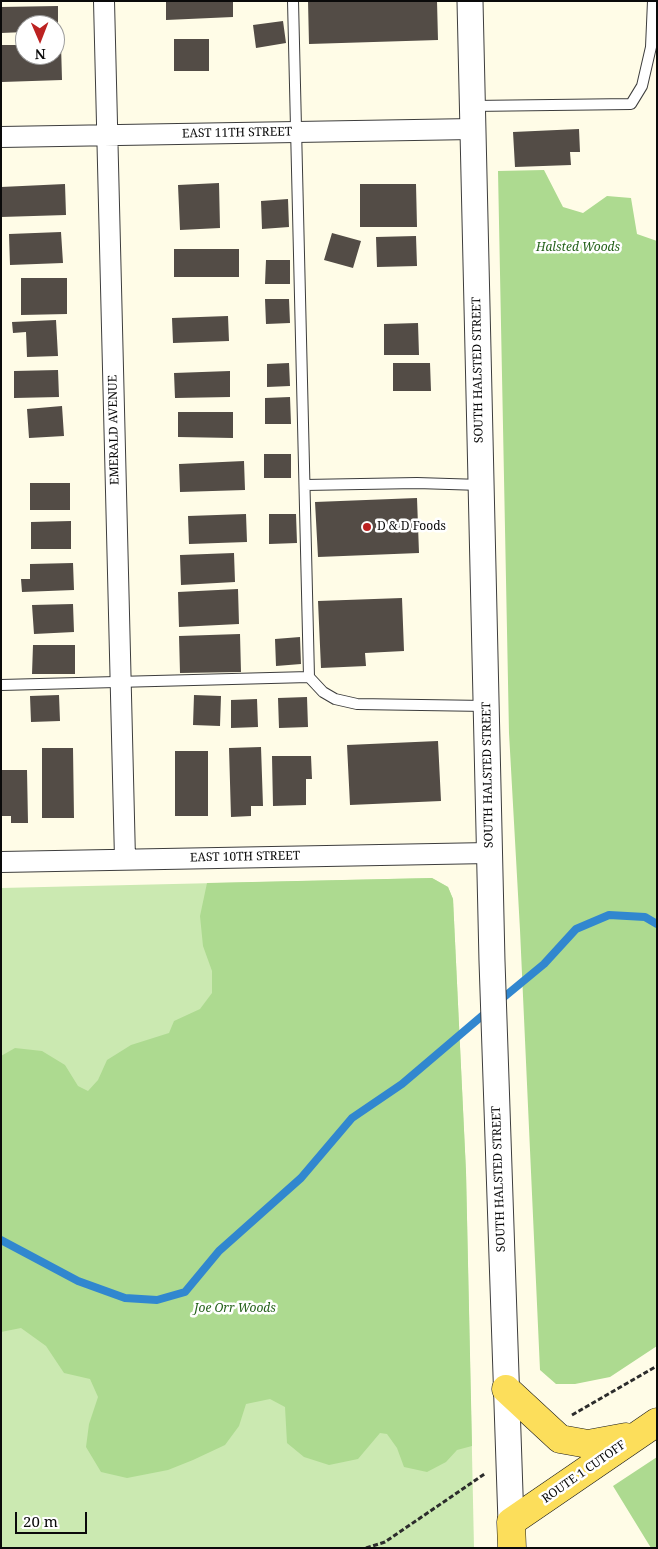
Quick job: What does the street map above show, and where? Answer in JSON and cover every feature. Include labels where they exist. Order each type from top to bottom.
[{"type":"main road","points":[[506,1389],[560,1439],[588,1444],[647,1428]]},
{"type":"main road","name":"ROUTE 1 CUTOFF","points":[[511,1535],[647,1428]]},
{"type":"street","name":"EMERALD AVENUE","points":[[104,1],[125,859]]},
{"type":"street","name":"SOUTH HALSTED STREET","points":[[470,1],[492,961],[511,1535]]},
{"type":"street","name":"EAST 11TH STREET","points":[[1,137],[296,132],[473,118]]},
{"type":"street","name":"EAST 10TH STREET","points":[[1,862],[490,853]]},
{"type":"lane","points":[[293,1],[309,677],[323,692],[335,699],[357,704],[486,706]]},
{"type":"lane","points":[[473,118],[631,104],[642,86],[651,47],[653,1]]},
{"type":"lane","points":[[305,485],[417,483],[481,485]]},
{"type":"lane","points":[[1,685],[309,677]]},
{"type":"path","points":[[569,1417],[657,1366]]},
{"type":"path","points":[[366,1548],[385,1542],[473,1482]]},
{"type":"green space","name":"Halsted Woods","points":[[544,170],[563,207],[583,213],[607,196],[631,198],[637,234],[657,241],[657,1346],[610,1377],[575,1384],[556,1384],[540,1370],[509,733],[498,171]]},
{"type":"green space","name":"Joe Orr Woods","points":[[432,878],[448,887],[453,899],[466,1172],[474,1548],[1,1548],[1,888]]},
{"type":"green space","name":"Joe Orr Woods","points":[[432,878],[448,887],[453,899],[466,1172],[472,1446],[457,1450],[446,1462],[427,1472],[404,1467],[397,1448],[387,1434],[380,1433],[358,1459],[329,1465],[304,1457],[287,1443],[285,1407],[270,1399],[246,1404],[239,1426],[225,1445],[193,1460],[168,1470],[127,1478],[101,1472],[86,1447],[89,1424],[98,1397],[90,1379],[64,1373],[46,1346],[21,1328],[1,1332],[1,1056],[15,1048],[42,1051],[65,1065],[78,1086],[88,1091],[98,1080],[107,1060],[131,1045],[169,1033],[174,1021],[200,1009],[212,993],[212,971],[203,946],[200,916],[207,883]]},
{"type":"green space","points":[[657,1457],[657,1548],[651,1548],[613,1486]]},
{"type":"building","points":[[166,1],[233,1],[233,17],[166,20]]},
{"type":"building","points":[[308,1],[437,1],[438,40],[309,44]]},
{"type":"building","points":[[58,6],[58,15],[15,15],[15,32],[1,33],[1,7]]},
{"type":"building","points":[[283,21],[286,43],[256,48],[253,25]]},
{"type":"building","points":[[174,39],[209,39],[209,71],[174,71]]},
{"type":"building","points":[[1,45],[15,45],[15,65],[62,65],[62,80],[2,82]]},
{"type":"building","points":[[579,129],[580,152],[570,152],[571,165],[515,167],[513,132]]},
{"type":"building","points":[[219,183],[220,228],[180,230],[178,185]]},
{"type":"building","points":[[65,184],[66,215],[1,217],[1,187]]},
{"type":"building","points":[[360,184],[416,184],[417,227],[360,227]]},
{"type":"building","points":[[288,199],[289,227],[262,229],[261,201]]},
{"type":"building","points":[[61,232],[63,263],[10,265],[9,234]]},
{"type":"building","points":[[332,233],[361,241],[353,268],[324,260]]},
{"type":"building","points":[[416,236],[417,266],[377,267],[376,237]]},
{"type":"building","points":[[174,249],[239,249],[239,277],[174,277]]},
{"type":"building","points":[[266,260],[290,260],[290,284],[265,284]]},
{"type":"building","points":[[21,278],[67,278],[67,314],[21,315]]},
{"type":"building","points":[[265,299],[289,299],[290,323],[266,324]]},
{"type":"building","points":[[228,316],[229,341],[173,343],[172,318]]},
{"type":"building","points":[[56,320],[58,356],[27,357],[26,332],[13,333],[12,322]]},
{"type":"building","points":[[418,323],[419,355],[384,355],[384,324]]},
{"type":"building","points":[[289,363],[290,386],[267,387],[267,364]]},
{"type":"building","points":[[393,363],[430,363],[431,391],[393,391]]},
{"type":"building","points":[[58,370],[59,397],[14,398],[14,371]]},
{"type":"building","points":[[230,371],[230,397],[175,398],[174,373]]},
{"type":"building","points":[[290,397],[291,424],[265,424],[265,398]]},
{"type":"building","points":[[62,406],[64,436],[29,438],[27,409]]},
{"type":"building","points":[[178,412],[233,412],[233,438],[178,437]]},
{"type":"building","points":[[264,454],[291,454],[291,478],[264,478]]},
{"type":"building","points":[[244,461],[245,490],[180,492],[179,464]]},
{"type":"building","points":[[30,483],[70,483],[70,510],[30,510]]},
{"type":"building","name":"D & D Foods","points":[[417,498],[419,553],[318,557],[315,502]]},
{"type":"building","points":[[246,514],[247,542],[189,544],[188,516]]},
{"type":"building","points":[[269,514],[296,514],[297,543],[269,544]]},
{"type":"building","points":[[71,521],[71,549],[31,549],[31,522]]},
{"type":"building","points":[[234,553],[235,582],[181,585],[180,555]]},
{"type":"building","points":[[73,563],[74,590],[22,592],[21,579],[30,579],[30,564]]},
{"type":"building","points":[[238,589],[239,624],[179,627],[178,592]]},
{"type":"building","points":[[402,598],[404,651],[365,653],[366,666],[321,668],[318,601]]},
{"type":"building","points":[[73,604],[74,632],[34,634],[32,605]]},
{"type":"building","points":[[240,634],[241,672],[180,673],[179,636]]},
{"type":"building","points":[[300,637],[301,664],[276,666],[275,639]]},
{"type":"building","points":[[33,645],[75,645],[75,674],[32,674]]},
{"type":"building","points":[[59,695],[60,721],[31,722],[30,696]]},
{"type":"building","points":[[194,695],[221,696],[220,726],[193,725]]},
{"type":"building","points":[[307,697],[308,727],[279,728],[278,698]]},
{"type":"building","points":[[257,699],[258,727],[231,728],[231,700]]},
{"type":"building","points":[[438,741],[441,801],[350,805],[347,745]]},
{"type":"building","points":[[261,747],[263,806],[251,806],[251,816],[231,817],[229,748]]},
{"type":"building","points":[[42,748],[73,748],[74,818],[42,818]]},
{"type":"building","points":[[175,751],[208,751],[208,816],[175,816]]},
{"type":"building","points":[[272,756],[311,756],[312,779],[306,779],[306,805],[273,806]]},
{"type":"building","points":[[1,770],[27,770],[28,823],[11,823],[11,816],[1,816]]},
{"type":"waterway","points":[[498,1002],[544,964],[576,929],[609,915],[645,917],[657,924]]},
{"type":"waterway","points":[[1,1240],[78,1281],[125,1298],[157,1300],[185,1292],[219,1251],[301,1178],[352,1118],[402,1084],[489,1010]]},
{"type":"place","name":"D & D Foods","points":[[367,527]]}]
